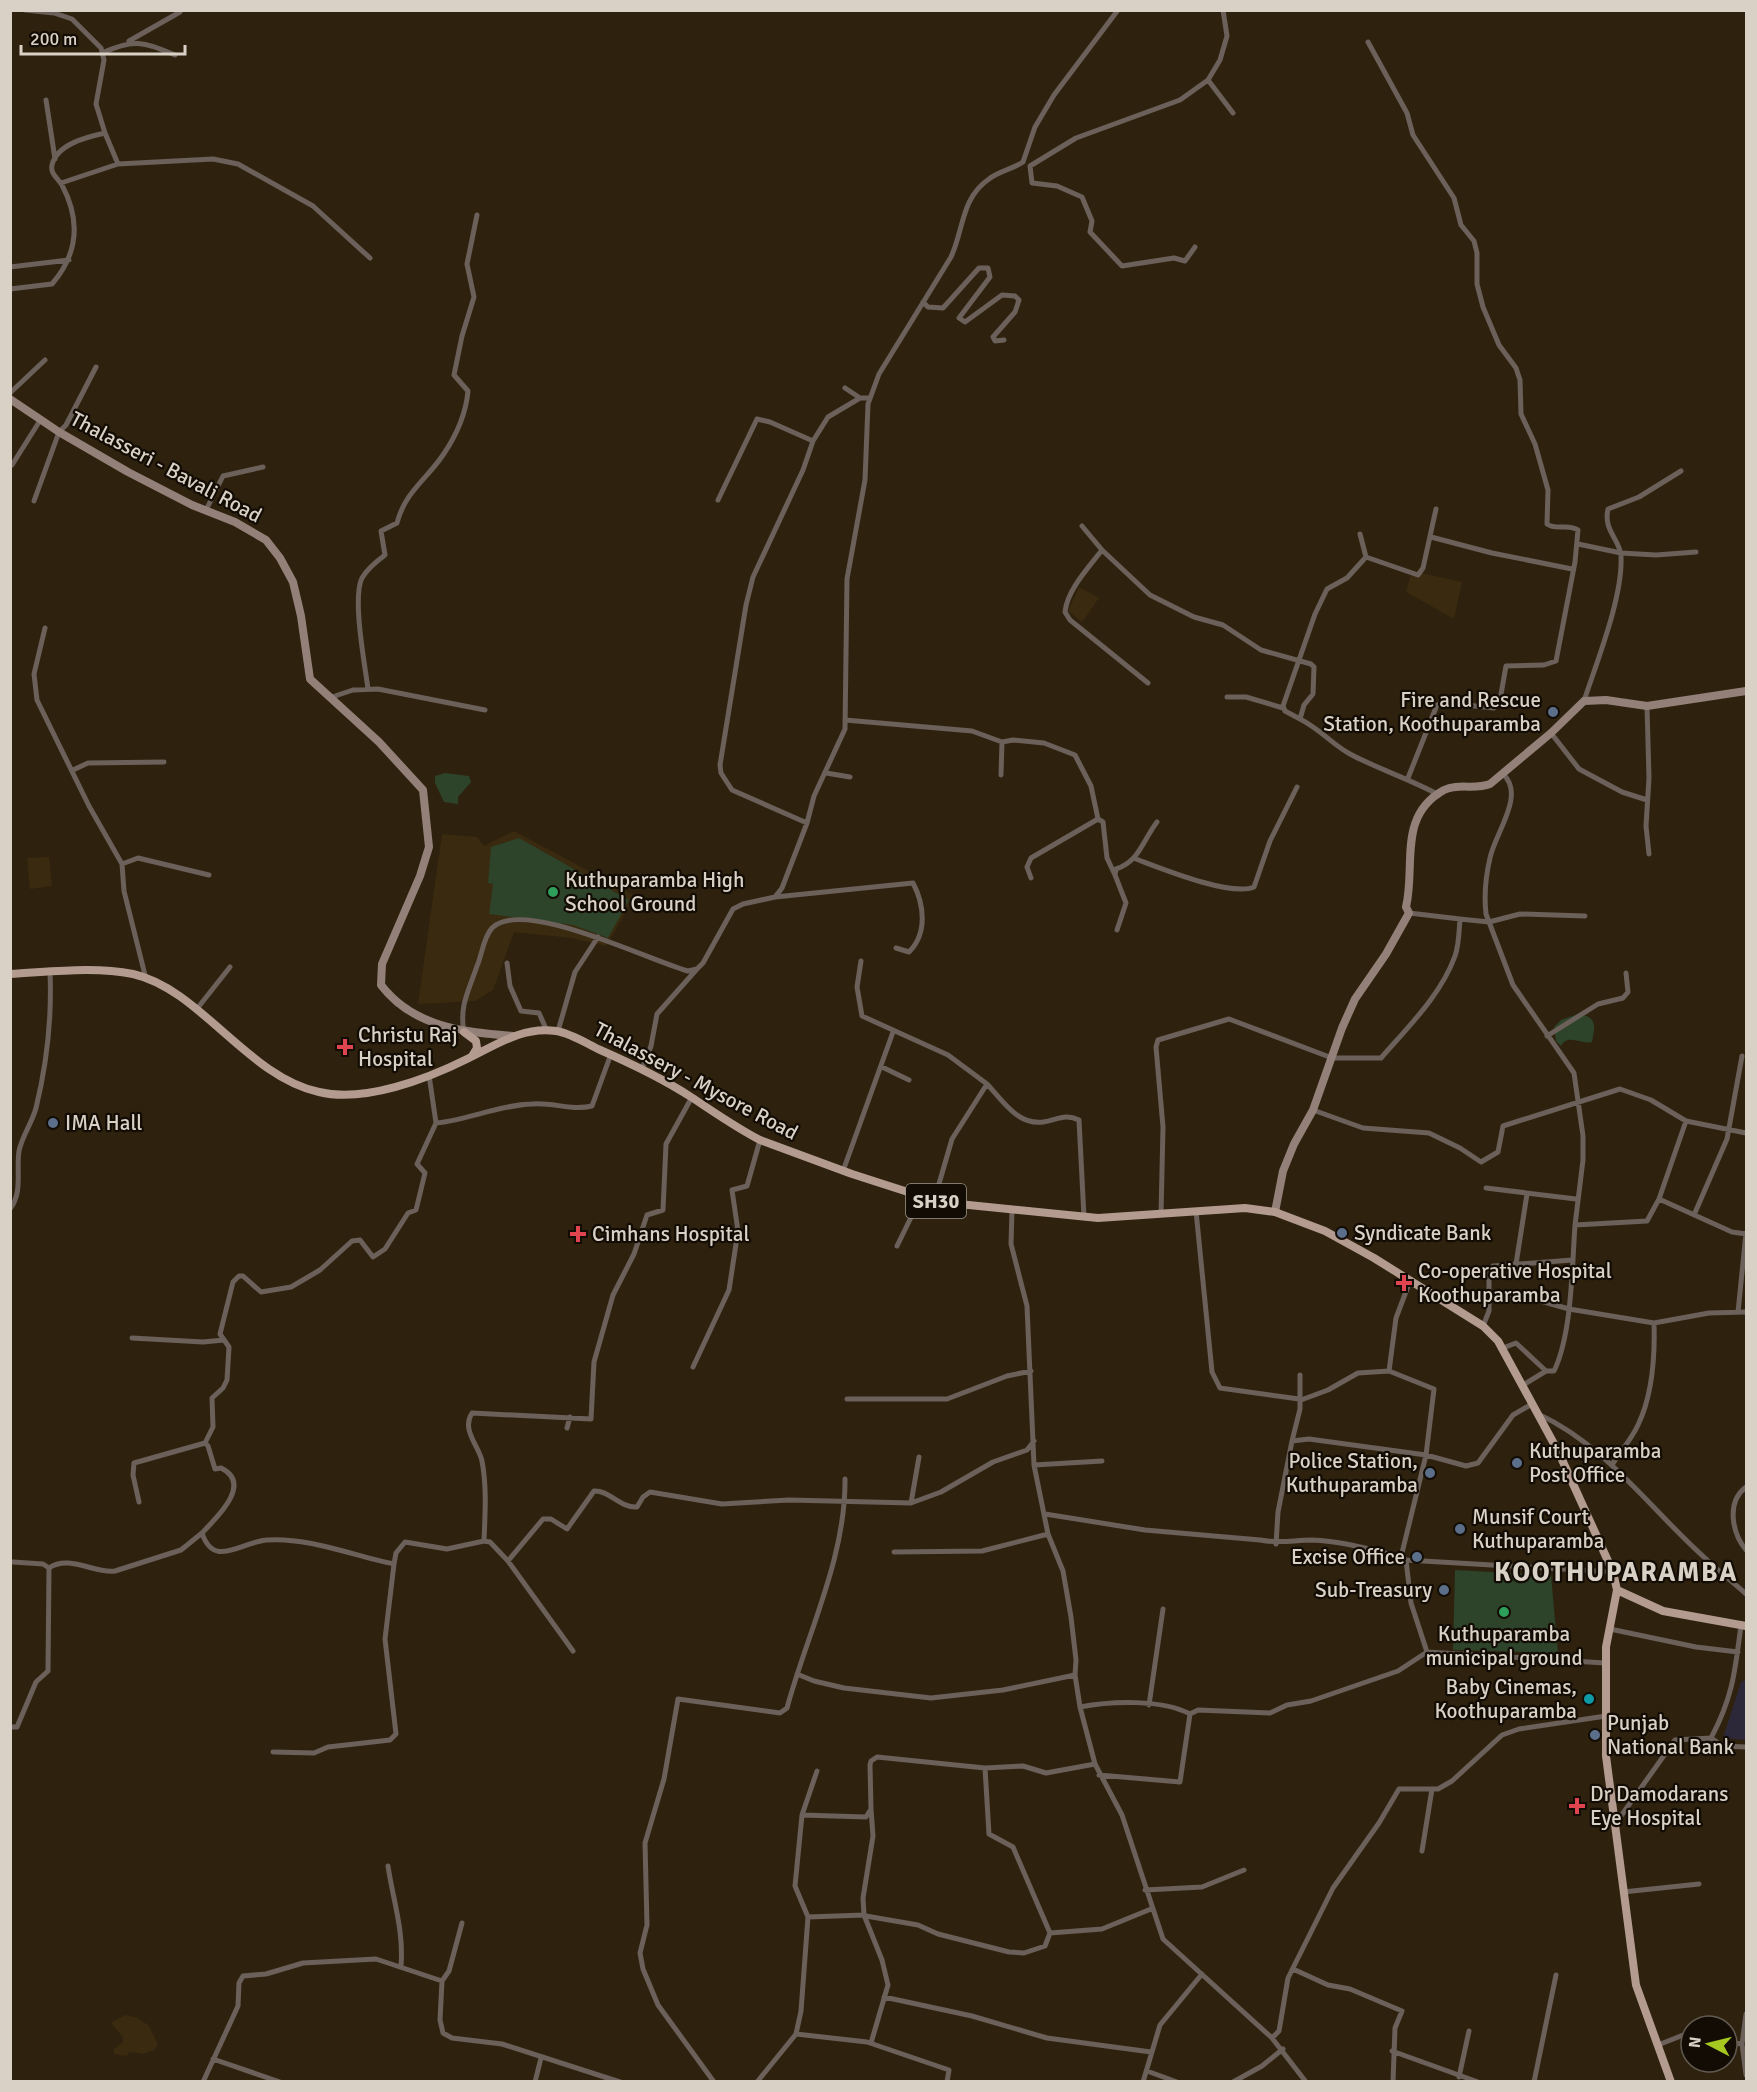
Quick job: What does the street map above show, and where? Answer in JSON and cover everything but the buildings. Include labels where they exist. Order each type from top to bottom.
[{"type":"main road","name":"Thalasseri - Bavali Road","points":[[10,399],[59,432],[128,472],[266,540],[280,558],[293,582],[310,679],[379,742],[423,790],[429,847],[420,876],[382,964],[381,985],[394,1001],[438,1025],[464,1032],[513,1036]]},
{"type":"main road","points":[[1275,1212],[1288,1157],[1313,1110],[1355,999],[1386,954],[1409,913],[1406,907],[1413,828],[1421,811],[1439,795],[1452,788],[1481,788],[1503,774],[1584,701],[1606,700],[1647,705],[1746,691]]},
{"type":"main road","name":"Thalassery - Mysore Road","points":[[10,974],[107,971],[135,974],[160,985],[196,1010],[276,1075],[305,1089],[321,1093],[359,1092],[404,1085],[483,1052],[513,1036],[558,1031],[642,1069],[760,1140],[934,1201],[1084,1217],[1245,1208],[1275,1212],[1325,1231],[1482,1326],[1503,1348],[1559,1453],[1613,1572],[1617,1590]]},
{"type":"main road","points":[[464,1032],[475,1039],[477,1044],[469,1058]]},
{"type":"main road","points":[[479,1033],[485,1040],[483,1052]]},
{"type":"main road","points":[[1671,2082],[1636,1985],[1606,1756],[1605,1663],[1617,1590],[1663,1611],[1744,1626]]},
{"type":"street","points":[[25,10],[54,13],[72,19],[102,53],[104,60],[96,104],[105,134],[118,164]]},
{"type":"street","points":[[775,897],[782,888],[807,823],[814,796],[845,729],[847,579],[865,480],[870,398],[879,374],[951,257],[957,243],[964,208],[975,191],[990,178],[1023,162],[1035,127],[1054,95],[1118,10]]},
{"type":"street","points":[[1029,166],[1076,138],[1180,100],[1208,80],[1220,60],[1227,36],[1223,10]]},
{"type":"street","points":[[102,53],[128,42],[180,12]]},
{"type":"street","points":[[128,42],[146,43],[175,56]]},
{"type":"street","points":[[1368,42],[1407,112],[1413,135],[1454,198],[1461,225],[1474,241],[1477,253],[1477,284],[1483,306],[1499,345],[1516,368],[1520,380],[1521,414],[1535,444],[1548,490],[1547,524],[1550,527],[1575,527],[1578,530],[1578,544],[1556,662],[1544,665],[1506,666],[1500,700],[1494,708],[1448,703],[1437,705],[1408,778]]},
{"type":"street","points":[[1208,80],[1233,113]]},
{"type":"street","points":[[46,100],[55,159]]},
{"type":"street","points":[[10,290],[52,284],[69,260],[74,246],[73,224],[61,183],[52,174],[55,159],[57,154],[81,139],[105,134]]},
{"type":"street","points":[[61,183],[118,164],[213,159],[238,164],[313,206],[370,258]]},
{"type":"street","points":[[1023,162],[1029,166],[1032,183],[1057,186],[1082,198],[1092,221],[1090,232],[1122,266],[1174,258],[1185,261],[1195,247]]},
{"type":"street","points":[[369,689],[360,629],[358,597],[362,579],[385,555],[381,531],[396,523],[402,505],[442,456],[461,421],[468,391],[454,375],[462,336],[474,297],[467,264],[477,215]]},
{"type":"street","points":[[10,267],[69,260]]},
{"type":"street","points":[[923,302],[928,307],[943,308],[979,268],[988,268],[990,277],[959,318],[962,323],[1002,295],[1014,296],[1019,300],[1015,312],[993,337],[995,341],[1004,340]]},
{"type":"street","points":[[10,393],[45,360]]},
{"type":"street","points":[[34,501],[59,432],[66,425],[96,367]]},
{"type":"street","points":[[845,388],[860,398]]},
{"type":"street","points":[[807,823],[732,790],[721,773],[720,765],[746,605],[753,577],[803,470],[813,441],[828,417],[860,398],[870,398]]},
{"type":"street","points":[[12,465],[41,419]]},
{"type":"street","points":[[718,500],[757,419],[770,422],[813,441]]},
{"type":"street","points":[[206,510],[223,476],[263,467]]},
{"type":"street","points":[[1584,701],[1620,576],[1621,553],[1608,529],[1608,508],[1639,497],[1681,471]]},
{"type":"street","points":[[1366,557],[1415,576],[1423,568],[1436,508]]},
{"type":"street","points":[[1082,526],[1102,550],[1150,595],[1194,617],[1223,625],[1261,650],[1314,667],[1313,694],[1304,705],[1300,719]]},
{"type":"street","points":[[1360,534],[1366,557]]},
{"type":"street","points":[[1431,537],[1572,570]]},
{"type":"street","points":[[1578,544],[1621,553],[1656,555],[1696,552]]},
{"type":"street","points":[[1102,550],[1067,602],[1065,612],[1076,626],[1127,663],[1148,683]]},
{"type":"street","points":[[1283,708],[1315,614],[1327,589],[1347,578],[1366,557]]},
{"type":"street","points":[[45,628],[34,674],[37,700],[73,770],[88,806],[122,864],[124,891],[146,979]]},
{"type":"street","points":[[329,698],[353,690],[396,691],[438,703],[485,710]]},
{"type":"street","points":[[1227,697],[1246,697],[1283,708],[1326,734],[1355,757],[1408,778],[1439,795]]},
{"type":"street","points":[[1647,705],[1649,854]]},
{"type":"street","points":[[845,720],[972,731],[1002,742],[1013,740],[1044,742],[1075,755],[1091,786],[1098,819],[1103,822],[1107,858],[1126,903],[1117,930]]},
{"type":"street","points":[[1551,733],[1579,769],[1622,792],[1647,800]]},
{"type":"street","points":[[1001,775],[1002,742]]},
{"type":"street","points":[[73,770],[88,763],[164,762]]},
{"type":"street","points":[[826,773],[850,777]]},
{"type":"street","points":[[1503,774],[1512,784],[1512,790],[1504,822],[1490,856],[1485,903],[1489,922],[1513,985],[1547,1036],[1571,1066],[1579,1101],[1583,1160],[1576,1199],[1569,1310],[1559,1360],[1554,1371],[1546,1371],[1522,1385]]},
{"type":"street","points":[[1136,859],[1174,875],[1234,889],[1250,889],[1254,887],[1270,841],[1297,787]]},
{"type":"street","points":[[1031,878],[1027,867],[1031,858],[1098,819]]},
{"type":"street","points":[[1115,875],[1116,869],[1127,866],[1136,859],[1146,836],[1157,822]]},
{"type":"street","points":[[122,864],[138,858],[210,875]]},
{"type":"street","points":[[642,1069],[651,1046],[657,1014],[697,969],[733,909],[743,903],[775,897],[913,883],[921,898],[921,931],[916,944],[909,952],[896,948]]},
{"type":"street","points":[[1409,913],[1489,922],[1520,914],[1585,916]]},
{"type":"street","points":[[1161,1214],[1164,1127],[1156,1047],[1158,1040],[1229,1020],[1332,1058],[1381,1058],[1427,1005],[1450,966],[1457,947],[1460,920]]},
{"type":"street","points":[[464,1032],[462,1005],[492,929],[502,922],[543,923],[579,930],[678,968],[697,969]]},
{"type":"street","points":[[558,1031],[575,972],[598,937]]},
{"type":"street","points":[[861,961],[857,987],[862,1016],[893,1032],[948,1054],[987,1084],[1017,1116],[1028,1121],[1071,1116],[1079,1120],[1084,1217]]},
{"type":"street","points":[[507,963],[510,987],[521,1011],[539,1013],[547,1031]]},
{"type":"street","points":[[196,1010],[230,967]]},
{"type":"street","points":[[10,1209],[19,1182],[19,1152],[36,1109],[51,1029],[50,972]]},
{"type":"street","points":[[1547,1036],[1598,1004],[1623,998],[1628,992],[1626,973]]},
{"type":"street","points":[[843,1171],[893,1032]]},
{"type":"street","points":[[436,1124],[534,1103],[581,1109],[592,1106],[611,1054]]},
{"type":"street","points":[[1694,1215],[1724,1149],[1742,1056]]},
{"type":"street","points":[[882,1067],[909,1080]]},
{"type":"street","points":[[139,1502],[133,1475],[134,1463],[205,1443],[213,1427],[212,1398],[223,1388],[227,1380],[229,1347],[220,1334],[231,1287],[238,1276],[243,1276],[261,1292],[267,1293],[299,1284],[352,1241],[360,1240],[373,1257],[385,1249],[408,1213],[416,1210],[425,1173],[417,1164],[436,1124],[429,1075]]},
{"type":"street","points":[[934,1201],[952,1139],[987,1084]]},
{"type":"street","points":[[1313,1110],[1363,1128],[1429,1133],[1460,1148],[1481,1162],[1498,1152],[1503,1126],[1620,1089],[1651,1100],[1686,1121],[1746,1133]]},
{"type":"street","points":[[484,1540],[482,1459],[471,1438],[469,1418],[472,1413],[591,1419],[594,1362],[613,1295],[634,1254],[647,1215],[663,1210],[666,1144],[692,1097]]},
{"type":"street","points":[[1575,1225],[1647,1221],[1659,1199],[1686,1121]]},
{"type":"street","points":[[693,1367],[729,1290],[738,1232],[732,1190],[747,1186],[760,1140]]},
{"type":"street","points":[[1486,1188],[1576,1199]]},
{"type":"street","points":[[1516,1264],[1527,1194]]},
{"type":"street","points":[[897,1246],[921,1197]]},
{"type":"street","points":[[1659,1199],[1732,1232],[1746,1234],[1738,1312]]},
{"type":"street","points":[[1012,1210],[1011,1244],[1027,1306],[1034,1465],[1048,1534],[1063,1571],[1071,1617],[1080,1707],[1095,1764],[1122,1815],[1135,1850],[1151,1909],[1163,1939],[1272,2038],[1283,2049],[1306,2082]]},
{"type":"street","points":[[1196,1211],[1212,1372],[1220,1388],[1300,1400],[1328,1390],[1358,1373],[1389,1371],[1434,1389],[1426,1455],[1404,1559],[1411,1603],[1427,1652]]},
{"type":"street","points":[[1482,1326],[1489,1311],[1490,1269],[1493,1266],[1572,1260]]},
{"type":"street","points":[[1389,1371],[1396,1318],[1410,1281]]},
{"type":"street","points":[[1490,1299],[1530,1299],[1569,1310],[1654,1323],[1709,1313],[1746,1312]]},
{"type":"street","points":[[1612,1465],[1638,1426],[1644,1408],[1653,1355],[1654,1323]]},
{"type":"street","points":[[132,1338],[203,1342],[224,1340]]},
{"type":"street","points":[[1503,1348],[1516,1343],[1546,1371]]},
{"type":"street","points":[[847,1399],[947,1399],[1007,1376],[1031,1371]]},
{"type":"street","points":[[1276,1544],[1278,1512],[1300,1400],[1300,1375]]},
{"type":"street","points":[[1292,1441],[1309,1439],[1426,1455],[1466,1467],[1479,1463],[1513,1415],[1532,1404]]},
{"type":"street","points":[[1537,1413],[1557,1422],[1612,1465],[1706,1560],[1746,1594]]},
{"type":"street","points":[[567,1428],[570,1418]]},
{"type":"street","points":[[508,1561],[543,1520],[551,1519],[567,1530],[594,1491],[598,1490],[627,1507],[633,1508],[650,1492],[722,1504],[846,1501],[911,1503],[941,1492],[993,1462],[1027,1450],[1034,1441]]},
{"type":"street","points":[[49,1568],[55,1564],[76,1564],[107,1572],[115,1571],[181,1550],[202,1533],[230,1501],[232,1484],[225,1470],[215,1468],[205,1443]]},
{"type":"street","points":[[911,1503],[919,1457]]},
{"type":"street","points":[[1034,1465],[1102,1461]]},
{"type":"street","points":[[714,2082],[658,2005],[643,1969],[640,1953],[647,1925],[645,1843],[664,1779],[678,1699],[780,1713],[787,1708],[836,1551],[846,1501],[845,1479]]},
{"type":"street","points":[[1746,1487],[1737,1497],[1734,1520],[1735,1536],[1746,1550]]},
{"type":"street","points":[[1045,1514],[1114,1526],[1260,1540],[1276,1544],[1311,1540],[1340,1543],[1404,1559],[1613,1572]]},
{"type":"street","points":[[206,1544],[209,1525]]},
{"type":"street","points":[[202,1533],[206,1544],[213,1552],[220,1553],[252,1542],[294,1541],[394,1564]]},
{"type":"street","points":[[894,1552],[982,1551],[1048,1534]]},
{"type":"street","points":[[273,1752],[314,1754],[328,1747],[390,1740],[396,1734],[385,1639],[396,1553],[405,1542],[447,1549],[484,1540],[490,1542],[508,1561],[573,1651]]},
{"type":"street","points":[[13,1562],[43,1564],[49,1568]]},
{"type":"street","points":[[10,1727],[17,1727],[36,1682],[48,1671],[49,1568]]},
{"type":"street","points":[[1149,1705],[1162,1609]]},
{"type":"street","points":[[1711,1738],[1728,1702],[1744,1626]]},
{"type":"street","points":[[1610,1629],[1696,1647],[1738,1652]]},
{"type":"street","points":[[1080,1707],[1120,1701],[1166,1706],[1190,1714],[1198,1710],[1270,1713],[1287,1705],[1311,1701],[1398,1671],[1427,1652],[1605,1663]]},
{"type":"street","points":[[797,1674],[814,1682],[844,1688],[931,1698],[1003,1690],[1075,1675]]},
{"type":"street","points":[[1099,1775],[1180,1782],[1190,1714]]},
{"type":"street","points":[[1272,2038],[1279,2031],[1287,1983],[1333,1888],[1379,1823],[1394,1795],[1403,1787],[1438,1789],[1452,1781],[1502,1735],[1519,1729],[1606,1716]]},
{"type":"street","points":[[1616,1823],[1675,1740],[1711,1738],[1723,1746],[1746,1747]]},
{"type":"street","points":[[871,2043],[888,1985],[882,1960],[865,1916],[863,1898],[873,1836],[870,1765],[873,1758],[985,1768],[1023,1766],[1046,1773],[1095,1764]]},
{"type":"street","points":[[808,1917],[865,1916],[918,1925],[947,1936],[1024,1953],[1045,1946],[1050,1934],[1013,1847],[989,1834],[985,1768]]},
{"type":"street","points":[[756,2082],[796,2034],[801,2011],[808,1917],[795,1886],[802,1815],[817,1771]]},
{"type":"street","points":[[1422,1851],[1432,1789]]},
{"type":"street","points":[[802,1815],[861,1819],[866,1818],[871,1809]]},
{"type":"street","points":[[388,1866],[401,1928],[401,1966]]},
{"type":"street","points":[[1145,1890],[1202,1887],[1244,1870]]},
{"type":"street","points":[[1623,1892],[1698,1884]]},
{"type":"street","points":[[1050,1934],[1102,1929],[1151,1909]]},
{"type":"street","points":[[462,1923],[449,1971],[442,1980],[440,2020],[442,2034],[452,2038],[502,2044],[620,2082]]},
{"type":"street","points":[[203,2082],[238,2006],[240,1983],[243,1976],[266,1974],[303,1963],[376,1959],[442,1980]]},
{"type":"street","points":[[1293,1969],[1328,1985],[1350,1989],[1402,2011],[1395,2028],[1392,2051],[1393,2082]]},
{"type":"street","points":[[1143,2082],[1160,2025],[1202,1974]]},
{"type":"street","points":[[1534,2082],[1556,1975]]},
{"type":"street","points":[[884,1997],[972,2016],[1047,2038],[1151,2052]]},
{"type":"street","points":[[1746,2014],[1742,2044],[1746,2075]]},
{"type":"street","points":[[1459,2077],[1469,2031]]},
{"type":"street","points":[[796,2034],[871,2043],[949,2070],[947,2082]]},
{"type":"street","points":[[1658,2045],[1679,2037]]},
{"type":"street","points":[[1233,2082],[1262,2066],[1283,2049]]},
{"type":"street","points":[[1392,2051],[1478,2082]]},
{"type":"street","points":[[535,2082],[541,2058]]},
{"type":"street","points":[[213,2059],[280,2082]]},
{"type":"street","points":[[1147,2070],[1178,2082]]},
{"type":"shaded area","points":[[1412,571],[1462,582],[1454,619],[1406,592]]},
{"type":"shaded area","points":[[1079,587],[1099,598],[1082,622],[1068,611]]},
{"type":"shaded area","points":[[514,831],[635,896],[606,946],[572,938],[514,932],[493,990],[475,1001],[418,1004],[442,834],[477,837],[484,846]]},
{"type":"shaded area","points":[[49,857],[52,886],[30,889],[27,858]]},
{"type":"shaded area","points":[[1746,1661],[1746,1740],[1723,1738],[1741,1682],[1745,1680]]},
{"type":"shaded area","points":[[125,2015],[138,2018],[149,2026],[158,2045],[154,2050],[144,2054],[129,2052],[127,2056],[114,2054],[114,2049],[123,2042],[123,2037],[111,2023]]},
{"type":"green space","points":[[445,773],[469,776],[471,782],[458,797],[458,804],[444,802],[435,783],[435,776]]},
{"type":"green space","name":"Kuthuparamba High School Ground","points":[[519,838],[629,900],[608,938],[573,925],[489,914],[493,884],[488,883],[491,847]]},
{"type":"green space","points":[[1578,1014],[1589,1017],[1594,1023],[1592,1042],[1568,1040],[1561,1046],[1556,1041],[1554,1027],[1561,1020]]},
{"type":"green space","name":"Kuthuparamba municipal ground","points":[[1455,1570],[1551,1575],[1558,1653],[1453,1650]]},
{"type":"place","name":"Fire and Rescue Station, Koothuparamba","points":[[1553,712]]},
{"type":"place","name":"Kuthuparamba High School Ground","points":[[553,892]]},
{"type":"place","name":"Christu Raj Hospital","points":[[345,1047]]},
{"type":"place","name":"IMA Hall","points":[[53,1123]]},
{"type":"place","name":"Syndicate Bank","points":[[1342,1233]]},
{"type":"place","name":"Cimhans Hospital","points":[[578,1234]]},
{"type":"place","name":"Co-operative Hospital Koothuparamba","points":[[1404,1283]]},
{"type":"place","name":"Kuthuparamba Post Office","points":[[1517,1463]]},
{"type":"place","name":"Police Station, Kuthuparamba","points":[[1430,1473]]},
{"type":"place","name":"Munsif Court Kuthuparamba","points":[[1460,1529]]},
{"type":"place","name":"Excise Office","points":[[1417,1557]]},
{"type":"place","name":"Sub-Treasury","points":[[1444,1590]]},
{"type":"place","name":"Kuthuparamba municipal ground","points":[[1504,1612]]},
{"type":"place","name":"Baby Cinemas, Koothuparamba","points":[[1589,1699]]},
{"type":"place","name":"Punjab National Bank","points":[[1595,1735]]},
{"type":"place","name":"Dr Damodarans Eye Hospital","points":[[1577,1806]]},
{"type":"district","name":"KOOTHUPARAMBA","points":[[1616,1572]]}]
